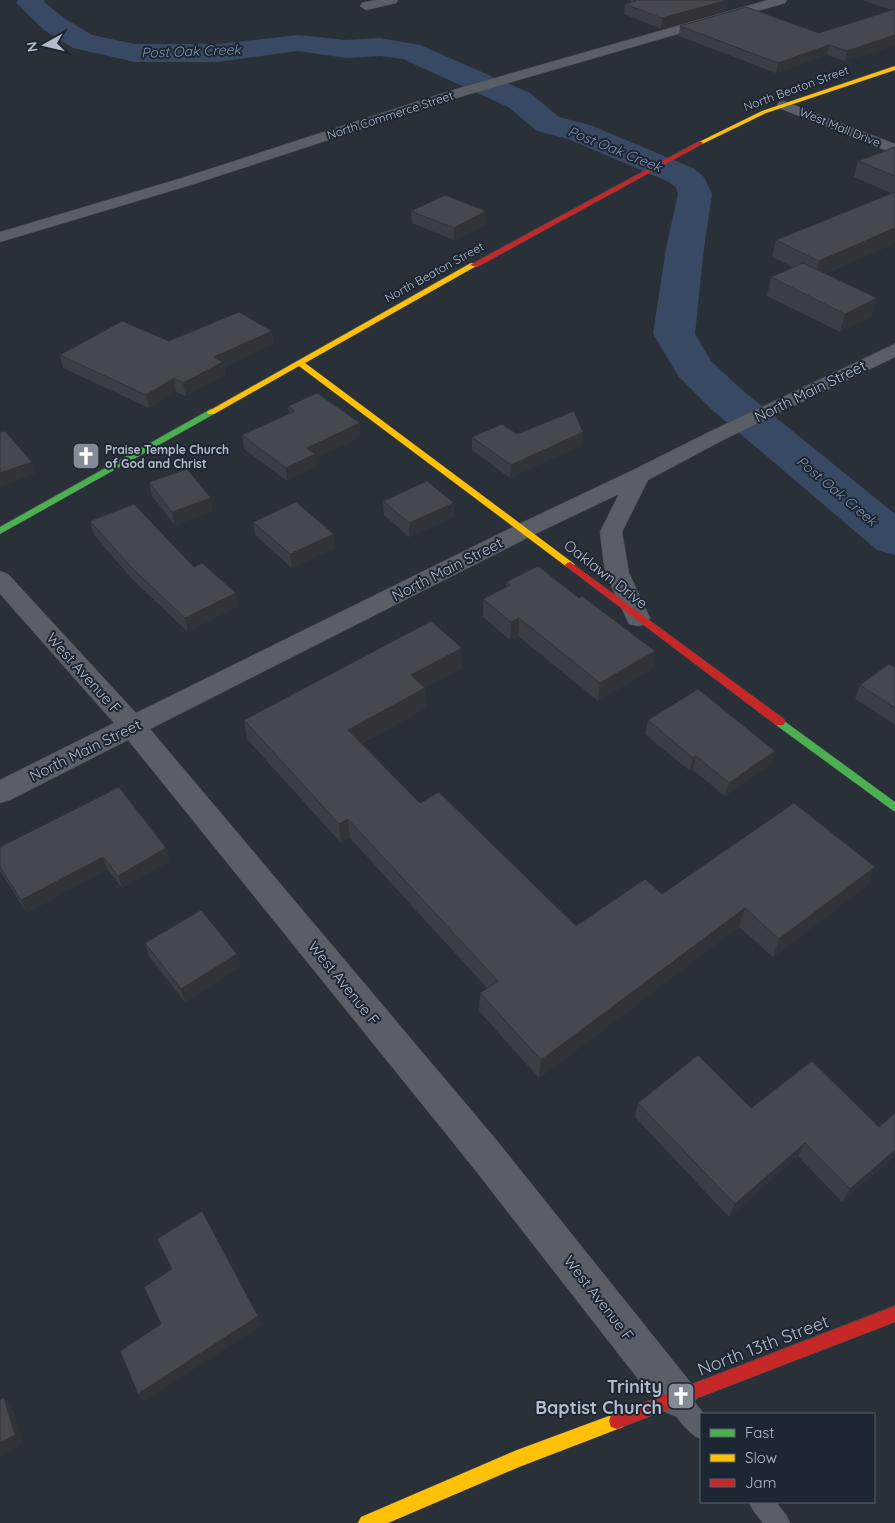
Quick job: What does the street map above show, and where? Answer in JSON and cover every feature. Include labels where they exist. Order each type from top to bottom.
[{"type":"main road","name":"North Beaton Street","points":[[0,531],[299,362],[625,182],[710,138],[764,112],[895,68]]},
{"type":"main road","name":"Oaklawn Drive","points":[[299,362],[525,530],[638,618],[895,808]]},
{"type":"main road","name":"North 13th Street","points":[[367,1523],[517,1459],[895,1314]]},
{"type":"street","points":[[366,6],[392,0]]},
{"type":"street","name":"North Commerce Street","points":[[0,237],[188,180],[458,93],[781,0]]},
{"type":"street","name":"West Mall Drive","points":[[784,105],[895,149]]},
{"type":"street","name":"North Main Street","points":[[0,792],[525,530],[895,350]]},
{"type":"street","points":[[638,618],[617,573],[611,532],[639,476]]},
{"type":"street","name":"West Avenue F","points":[[0,579],[133,727],[485,1154],[677,1397]]},
{"type":"lane","points":[[677,1397],[700,1427]]},
{"type":"lane","points":[[761,1503],[778,1523]]},
{"type":"building","points":[[633,0],[727,0],[662,18],[625,4],[636,1]]},
{"type":"building","points":[[746,7],[819,33],[895,9],[895,35],[847,51],[829,45],[778,63],[680,26]]},
{"type":"building","points":[[895,147],[895,176],[858,161]]},
{"type":"building","points":[[895,192],[895,228],[819,261],[776,240]]},
{"type":"building","points":[[445,195],[486,211],[454,228],[411,211]]},
{"type":"building","points":[[803,263],[877,298],[845,314],[771,277]]},
{"type":"building","points":[[239,312],[272,331],[214,357],[223,362],[183,383],[174,378],[146,395],[60,355],[122,321],[169,341]]},
{"type":"building","points":[[317,393],[360,423],[307,448],[315,454],[286,468],[242,435],[295,411],[288,406]]},
{"type":"building","points":[[574,411],[583,432],[511,465],[472,437],[502,424],[517,434]]},
{"type":"building","points":[[5,431],[32,462],[0,473],[0,432]]},
{"type":"building","points":[[187,469],[211,498],[172,512],[149,482]]},
{"type":"building","points":[[427,481],[454,503],[409,523],[383,501]]},
{"type":"building","points":[[296,502],[334,534],[290,554],[253,522]]},
{"type":"building","points":[[134,504],[194,567],[202,563],[236,593],[185,618],[130,566],[90,521]]},
{"type":"building","points":[[538,566],[579,598],[582,596],[655,651],[600,683],[519,618],[511,622],[483,599],[510,585],[506,582]]},
{"type":"building","points":[[431,621],[462,648],[411,675],[425,688],[348,730],[420,803],[439,792],[576,926],[645,879],[662,894],[794,803],[875,867],[779,939],[745,908],[541,1060],[480,993],[498,981],[348,819],[339,824],[244,720]]},
{"type":"building","points":[[889,664],[895,667],[895,708],[860,685]]},
{"type":"building","points":[[698,689],[775,751],[729,783],[696,756],[693,758],[648,720]]},
{"type":"building","points":[[119,787],[166,848],[118,876],[103,857],[21,900],[0,867],[0,847]]},
{"type":"building","points":[[201,910],[237,954],[181,989],[145,943]]},
{"type":"building","points":[[698,1055],[751,1108],[812,1061],[879,1127],[895,1113],[895,1150],[850,1189],[805,1143],[735,1204],[638,1103]]},
{"type":"building","points":[[202,1211],[258,1316],[138,1394],[120,1351],[161,1324],[144,1287],[172,1269],[157,1239]]},
{"type":"building","points":[[4,1398],[15,1435],[0,1443],[0,1400]]},
{"type":"waterway","name":"Post Oak Creek","points":[[32,0],[29,3],[54,24],[83,42],[135,53],[217,53],[298,43],[346,49],[380,47],[410,51],[519,100],[548,124],[579,132],[681,175],[692,184],[695,194],[685,248],[674,334],[694,368],[726,399],[895,539]]},
{"type":"traffic: fast","points":[[0,531],[211,412]]},
{"type":"traffic: fast","points":[[780,722],[895,808]]},
{"type":"traffic: slow","points":[[700,143],[764,112],[895,68]]},
{"type":"traffic: slow","points":[[211,412],[474,265]]},
{"type":"traffic: slow","points":[[299,362],[570,565]]},
{"type":"traffic: slow","points":[[367,1523],[517,1459],[617,1421]]},
{"type":"traffic: jam","points":[[474,265],[700,143]]},
{"type":"traffic: jam","points":[[570,565],[780,722]]},
{"type":"traffic: jam","points":[[617,1421],[895,1314]]},
{"type":"place","name":"Praise Temple Church of God and Christ","points":[[86,456]]},
{"type":"place","name":"Trinity Baptist Church","points":[[681,1396]]}]
